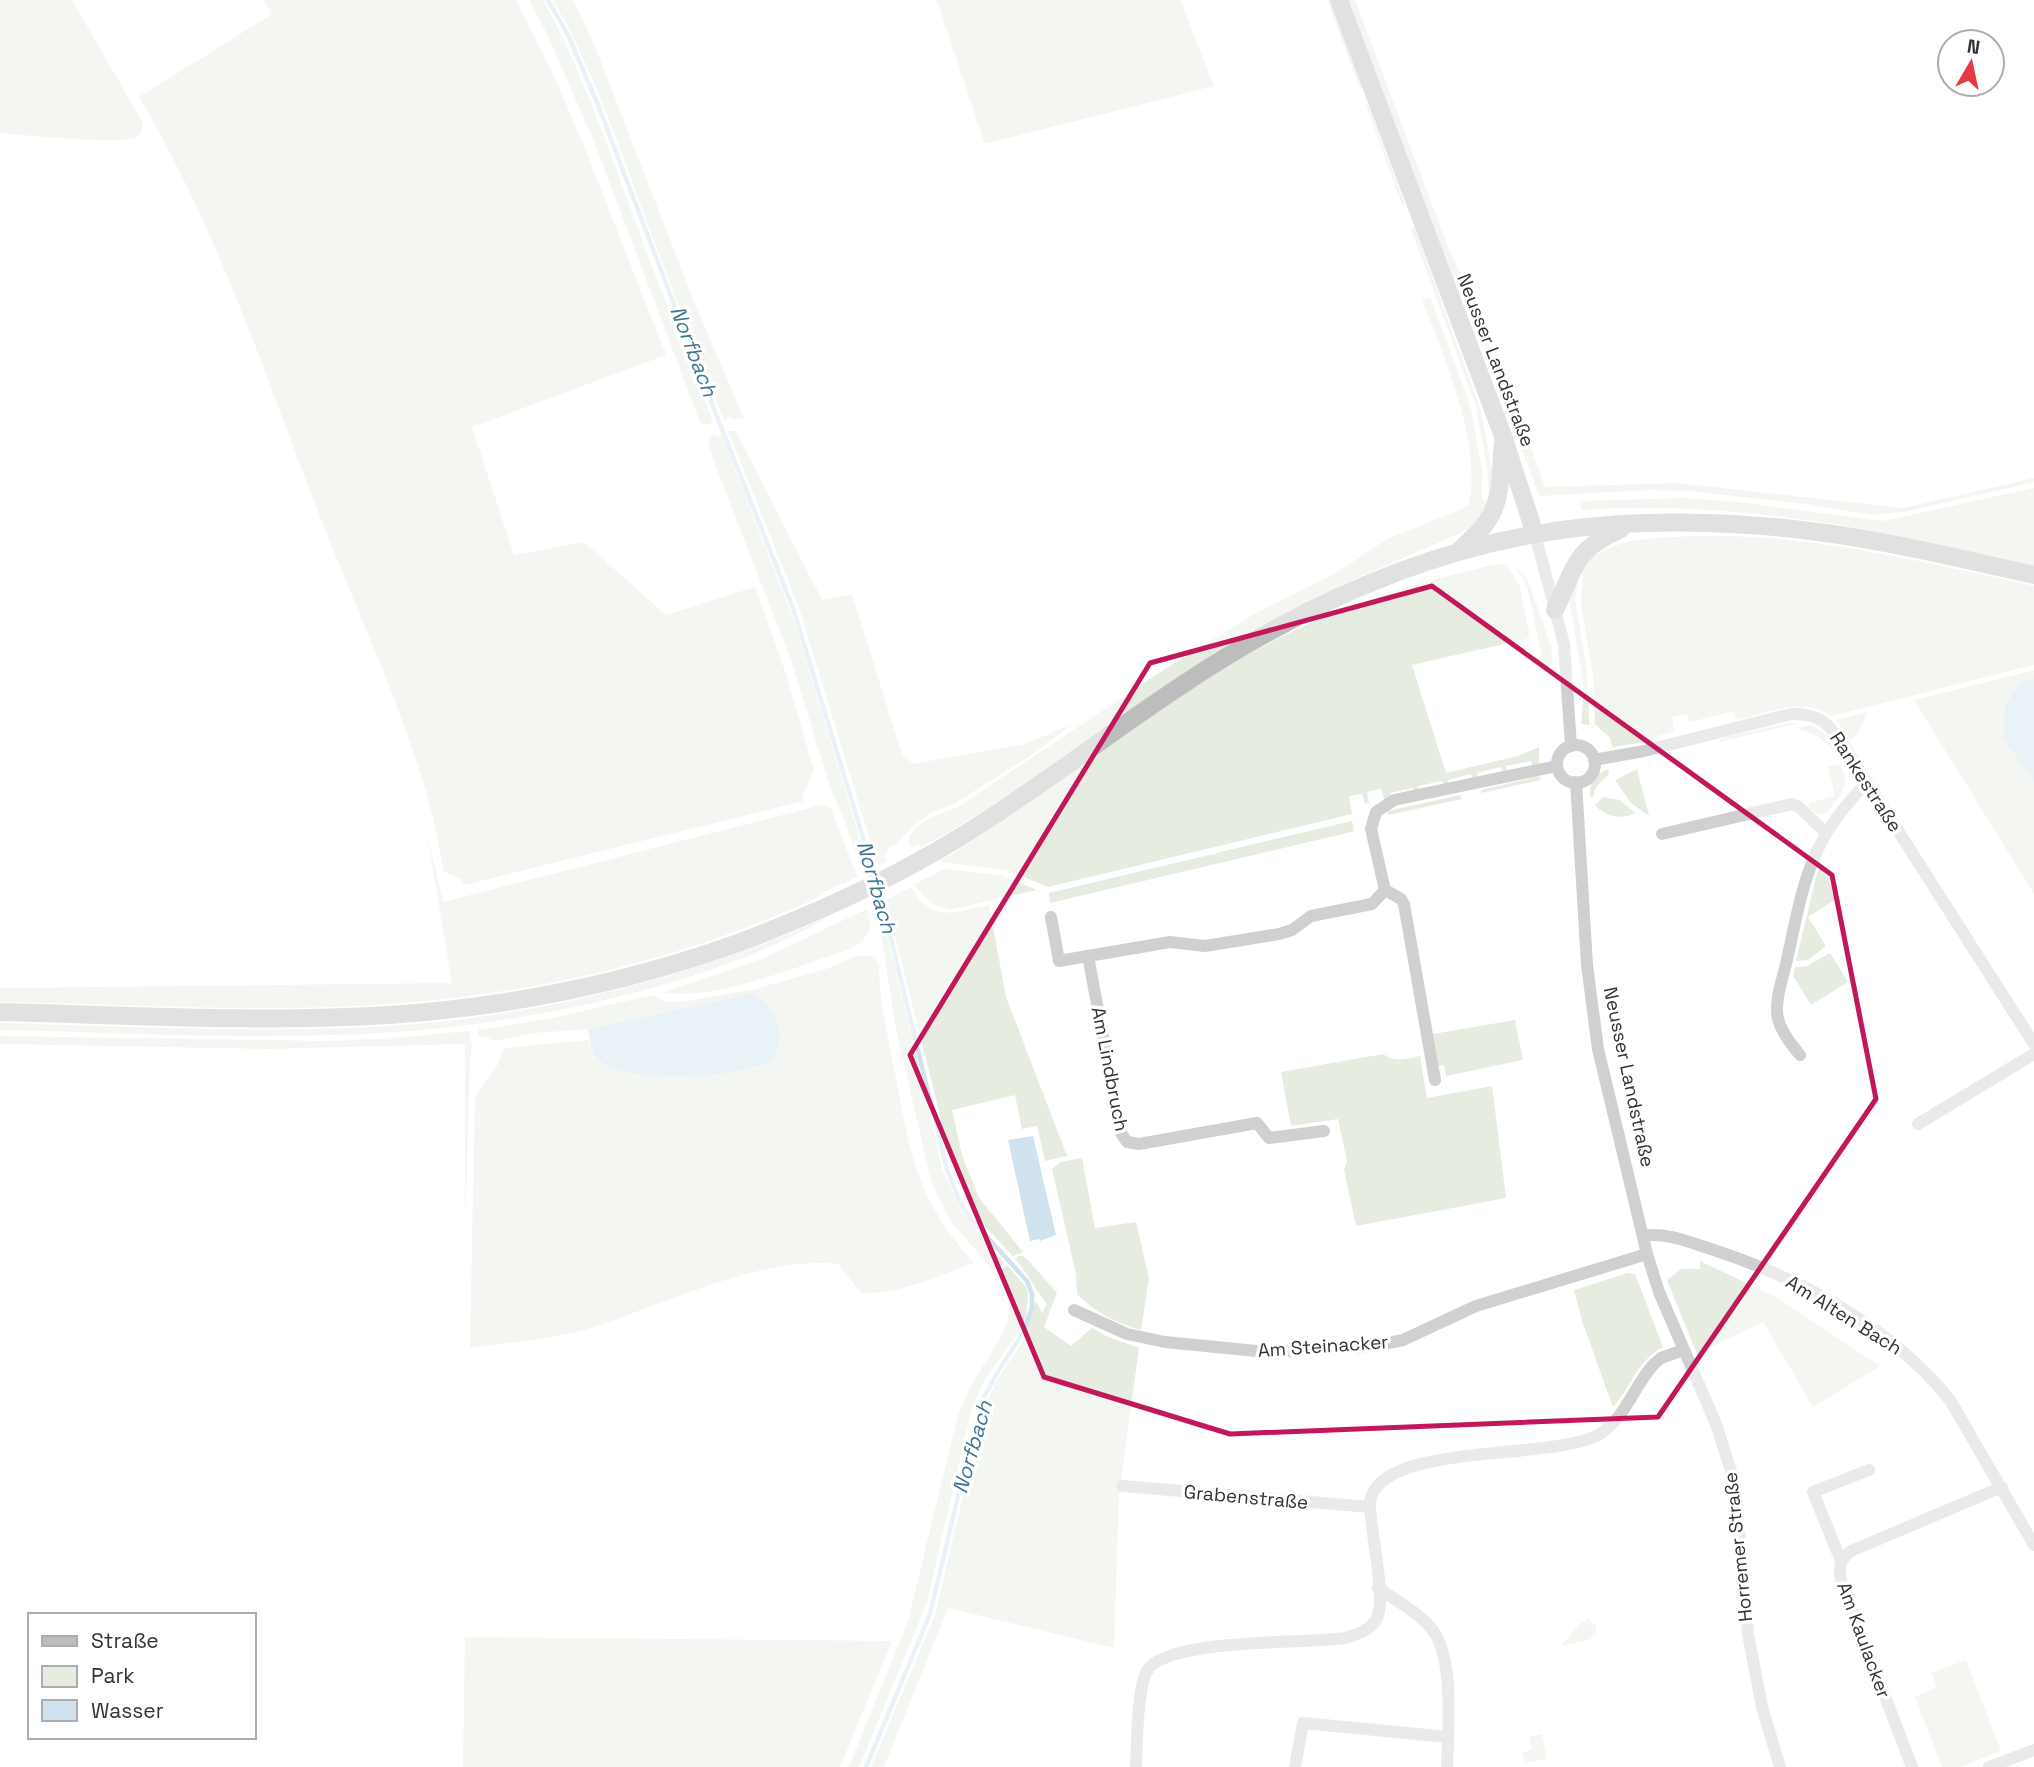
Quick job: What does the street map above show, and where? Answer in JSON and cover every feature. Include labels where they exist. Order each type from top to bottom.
[{"type":"main road","name":"Neusser Landstraße","points":[[1339,0],[1503,436],[1535,534]]},
{"type":"main road","points":[[1457,552],[1486,523],[1495,505],[1499,489],[1503,436]]},
{"type":"main road","points":[[1555,610],[1579,558],[1597,541],[1634,524]]},
{"type":"main road","points":[[0,1012],[317,1017],[400,1014],[481,1005],[584,987],[648,971],[740,942],[829,905],[926,856],[983,822],[1172,691],[1245,645],[1369,583],[1457,552],[1535,534],[1634,524],[1735,524],[1835,534],[2034,575]]},
{"type":"street","name":"Neusser Landstraße","points":[[1535,534],[1564,644],[1571,746]]},
{"type":"street","name":"Rankestraße","points":[[1594,760],[1644,751],[1799,714],[1812,716],[1829,725],[2034,1044]]},
{"type":"street","points":[[1571,746],[1584,747],[1594,760],[1592,773],[1576,782],[1564,778],[1557,766],[1560,753],[1571,746]]},
{"type":"street","points":[[1435,1080],[1404,904],[1385,890],[1371,829],[1376,812],[1394,800],[1557,766]]},
{"type":"street","name":"Neusser Landstraße","points":[[1576,782],[1590,1001],[1606,1085],[1647,1254]]},
{"type":"street","points":[[1800,1055],[1789,1042],[1777,1016],[1805,880],[1825,832],[1867,783]]},
{"type":"street","points":[[1662,834],[1792,804],[1799,807],[1825,832]]},
{"type":"street","points":[[1051,917],[1059,961],[1170,942],[1205,946],[1279,934],[1292,930],[1311,916],[1372,904],[1385,890]]},
{"type":"street","name":"Am Lindbruch","points":[[1088,956],[1121,1133],[1126,1142],[1139,1144],[1257,1123],[1269,1138],[1324,1131]]},
{"type":"street","points":[[1918,1124],[2034,1054]]},
{"type":"street","name":"Am Alten Bach","points":[[1643,1236],[1656,1234],[1676,1238],[1754,1263],[1816,1294],[1876,1331],[1917,1364],[1950,1400],[2002,1487],[2029,1521],[2034,1545]]},
{"type":"street","name":"Am Steinacker","points":[[1074,1310],[1118,1331],[1158,1341],[1267,1352],[1368,1347],[1403,1340],[1476,1306],[1647,1254]]},
{"type":"street","name":"Horremer Straße","points":[[1647,1254],[1659,1292],[1716,1424],[1731,1471],[1737,1505],[1748,1634],[1762,1707],[1780,1767]]},
{"type":"street","points":[[1136,1767],[1144,1679],[1154,1664],[1171,1656],[1214,1647],[1310,1642],[1354,1636],[1366,1630],[1376,1620],[1379,1607],[1371,1495],[1380,1483],[1394,1472],[1417,1463],[1571,1444],[1600,1434],[1612,1423],[1654,1364],[1661,1358],[1683,1350]]},
{"type":"street","points":[[1841,1561],[1813,1492],[1869,1470]]},
{"type":"street","name":"Grabenstraße","points":[[1122,1486],[1370,1507]]},
{"type":"street","name":"Am Kaulacker","points":[[1912,1767],[1839,1576],[1841,1561],[1851,1551],[2002,1487]]},
{"type":"street","points":[[1378,1588],[1428,1625],[1440,1642],[1446,1670],[1447,1767]]},
{"type":"street","points":[[1295,1767],[1303,1723],[1448,1737]]},
{"type":"street","points":[[1989,1767],[2034,1750]]},
{"type":"highlighted area","points":[[1432,586],[1832,875],[1876,1099],[1658,1417],[1230,1434],[1044,1377],[910,1055],[1150,663]]},
{"type":"green space","points":[[0,0],[72,0],[143,123],[139,136],[93,140],[0,133]]},
{"type":"green space","points":[[264,0],[516,0],[555,78],[582,141],[666,355],[472,427],[514,555],[584,542],[666,615],[755,587],[785,671],[814,770],[802,797],[803,801],[465,885],[459,878],[444,872],[432,814],[416,759],[237,299],[192,196],[139,97],[272,14]]},
{"type":"green space","points":[[529,0],[543,0],[573,61],[600,124],[713,423],[705,425],[700,422],[593,139],[547,34]]},
{"type":"green space","points":[[553,0],[573,0],[592,39],[695,304],[744,418],[732,420],[731,416],[724,421],[598,92]]},
{"type":"green space","points":[[937,0],[1180,0],[1214,86],[985,144]]},
{"type":"green space","points":[[1327,0],[1331,0],[1363,88],[1360,89]]},
{"type":"green space","points":[[1348,0],[1355,0],[1449,249],[1495,348],[1545,487],[1677,483],[1903,508],[2034,478],[2034,482],[1904,512],[1872,515],[1805,504],[1690,491],[1651,490],[1539,496],[1487,353],[1441,250]]},
{"type":"green space","points":[[1368,104],[1405,204],[1402,205],[1366,105]]},
{"type":"green space","points":[[1415,228],[1481,411],[1493,475],[1489,498],[1487,468],[1476,406],[1411,229]]},
{"type":"green space","points":[[1430,297],[1470,405],[1482,470],[1482,498],[1488,506],[1478,521],[1461,533],[1334,589],[1243,636],[1176,678],[996,803],[921,847],[918,844],[911,848],[908,839],[922,823],[956,808],[1162,671],[1256,613],[1336,573],[1387,539],[1469,504],[1472,480],[1466,428],[1459,400],[1422,300]]},
{"type":"green space","points":[[728,431],[736,431],[822,600],[852,594],[902,754],[913,764],[1024,744],[1071,725],[1033,754],[954,804],[929,814],[912,827],[897,844],[890,847],[885,857],[887,861],[878,866],[799,608]]},
{"type":"green space","points":[[715,434],[717,438],[721,434],[793,618],[857,829],[868,871],[863,874],[832,793],[791,660],[714,462],[708,442]]},
{"type":"green space","points":[[2034,488],[2034,566],[1823,522],[1685,509],[1581,510],[1580,501],[1684,498],[1737,502],[1883,521]]},
{"type":"green space","points":[[1701,536],[1785,540],[1869,551],[2034,586],[2034,665],[1831,716],[1809,707],[1773,710],[1737,720],[1734,711],[1690,722],[1687,714],[1672,717],[1674,732],[1653,737],[1653,741],[1612,747],[1610,738],[1595,724],[1594,682],[1581,605],[1583,575],[1579,571],[1590,559],[1619,545],[1652,538]]},
{"type":"green space","points":[[1498,564],[1507,565],[1520,587],[1530,638],[1412,665],[1446,773],[1518,756],[1539,747],[1539,764],[1532,765],[1531,761],[1506,766],[1507,771],[1503,772],[1501,767],[1477,773],[1478,778],[1473,779],[1471,774],[1448,780],[1449,784],[1444,785],[1442,781],[1418,786],[1419,791],[1414,792],[1413,788],[1390,793],[1391,797],[1384,799],[1381,789],[1367,792],[1369,803],[1365,804],[1362,794],[1349,796],[1352,814],[1048,887],[1007,870],[939,862],[1181,695],[1273,641],[1335,613],[1399,590]]},
{"type":"green space","points":[[1514,566],[1528,581],[1551,646],[1552,661],[1548,670],[1544,669],[1529,594]]},
{"type":"green space","points":[[1577,576],[1575,599],[1587,670],[1589,725],[1581,724],[1584,688],[1569,598]]},
{"type":"green space","points":[[2034,670],[2034,894],[1914,700]]},
{"type":"green space","points":[[1868,712],[1858,734],[1849,740],[1836,720]]},
{"type":"green space","points":[[1799,723],[1720,742],[1720,739],[1729,736]]},
{"type":"green space","points":[[1811,725],[1829,736],[1840,753],[1836,753],[1819,737],[1797,728]]},
{"type":"green space","points":[[1840,764],[1846,779],[1842,793],[1826,813],[1817,814],[1808,806],[1811,802],[1835,796],[1828,766]]},
{"type":"green space","points":[[1608,769],[1609,774],[1596,787],[1593,797],[1590,797],[1593,780]]},
{"type":"green space","points":[[1637,769],[1649,816],[1631,803],[1615,780]]},
{"type":"green space","points":[[1540,776],[1541,780],[1481,793],[1481,790]]},
{"type":"green space","points":[[1460,795],[1462,799],[1388,815],[1388,811]]},
{"type":"green space","points":[[1603,797],[1620,800],[1635,813],[1619,817],[1609,815],[1595,805]]},
{"type":"green space","points":[[821,805],[831,808],[857,877],[815,899],[716,939],[613,969],[561,981],[455,998],[352,1006],[252,1008],[0,1002],[0,988],[452,983],[427,834],[443,902]]},
{"type":"green space","points":[[1352,821],[1354,831],[1347,833],[1050,903],[1049,893],[1213,854],[1214,856],[1216,853]]},
{"type":"green space","points":[[1821,868],[1839,897],[1808,917],[1826,946],[1808,960],[1796,961],[1817,873]]},
{"type":"green space","points":[[945,869],[1000,875],[1037,890],[950,910],[933,904],[913,885]]},
{"type":"green space","points":[[911,887],[919,899],[936,911],[955,912],[989,905],[1006,997],[1067,1156],[1045,1161],[1037,1126],[1022,1129],[1015,1095],[952,1110],[962,1155],[979,1198],[1023,1252],[1013,1256],[974,1215],[951,1169],[886,900]]},
{"type":"green space","points":[[879,903],[942,1169],[962,1212],[1004,1263],[993,1271],[949,1219],[931,1181],[896,1029],[874,906]]},
{"type":"green space","points":[[867,909],[870,924],[867,935],[856,946],[844,951],[743,984],[700,993],[664,992],[764,958]]},
{"type":"green space","points":[[833,915],[756,953],[676,981],[589,1004],[491,1022],[393,1032],[270,1036],[0,1030],[0,1023],[311,1029],[414,1024],[468,1018],[575,1000],[628,987],[732,955]]},
{"type":"green space","points":[[1830,953],[1848,982],[1811,1005],[1793,976],[1795,967],[1807,966]]},
{"type":"green space","points":[[856,956],[871,956],[879,963],[886,1029],[905,1125],[918,1172],[939,1217],[974,1263],[919,1283],[876,1293],[861,1293],[838,1264],[808,1263],[778,1267],[716,1283],[582,1330],[534,1340],[470,1348],[475,1096],[497,1066],[504,1048],[589,1040],[589,1043],[672,1076],[724,1073],[754,993],[588,1029],[534,1033],[495,1041],[483,1036],[478,1037],[478,1030],[553,1018],[652,995],[667,1002],[686,1001],[755,989],[829,968]]},
{"type":"green space","points":[[1515,1020],[1523,1060],[1446,1076],[1444,1065],[1438,1066],[1433,1034]]},
{"type":"green space","points":[[469,1031],[472,1044],[465,1226],[465,1044],[270,1049],[0,1044],[0,1036],[327,1041]]},
{"type":"green space","points":[[1383,1054],[1396,1059],[1420,1056],[1427,1098],[1492,1086],[1506,1198],[1356,1226],[1344,1170],[1347,1161],[1338,1119],[1291,1126],[1281,1072]]},
{"type":"green space","points":[[1082,1158],[1095,1228],[1136,1222],[1149,1278],[1141,1330],[1107,1316],[1077,1294],[1076,1274],[1052,1169],[1061,1162]]},
{"type":"green space","points":[[1018,1256],[1028,1260],[1057,1293],[1044,1327],[1071,1346],[1092,1328],[1139,1348],[1119,1494],[1114,1648],[948,1608],[884,1767],[871,1767],[935,1615],[983,1410],[999,1377],[1022,1342],[1036,1301],[1042,1313],[1047,1304],[1015,1259]]},
{"type":"green space","points":[[1700,1261],[1776,1297],[1880,1366],[1813,1407],[1763,1322],[1697,1354],[1667,1280],[1681,1269],[1700,1269]]},
{"type":"green space","points":[[1007,1265],[1026,1287],[1026,1317],[1017,1335],[985,1379],[971,1411],[927,1603],[859,1767],[849,1767],[908,1621],[959,1415],[970,1388],[1000,1338],[1008,1319],[1007,1295],[995,1275]]},
{"type":"green space","points":[[1628,1273],[1635,1274],[1663,1347],[1640,1367],[1613,1407],[1582,1321],[1574,1290]]},
{"type":"green space","points":[[1588,1619],[1596,1626],[1596,1635],[1588,1640],[1561,1646],[1581,1623]]},
{"type":"green space","points":[[465,1637],[892,1641],[840,1767],[463,1767]]},
{"type":"green space","points":[[1966,1660],[2001,1751],[1960,1767],[1942,1767],[1915,1697],[1937,1687],[1931,1673]]},
{"type":"green space","points":[[1542,1734],[1547,1759],[1525,1763],[1522,1752],[1532,1750],[1529,1736]]},
{"type":"water","points":[[2034,679],[2034,782],[2003,738],[2005,705],[2022,681]]},
{"type":"water","points":[[754,993],[764,1001],[778,1025],[779,1044],[773,1061],[767,1063],[715,1074],[644,1075],[612,1068],[603,1063],[591,1043],[588,1029]]},
{"type":"water","points":[[1033,1136],[1056,1235],[1040,1241],[1030,1241],[1008,1140]]},
{"type":"waterway","name":"Norfbach","points":[[548,0],[569,37],[598,105],[793,608],[876,880]]},
{"type":"waterway","name":"Norfbach","points":[[866,1767],[930,1614],[980,1404],[1024,1331],[1032,1307],[1032,1294],[1027,1281],[970,1218],[947,1170],[879,889]]}]
